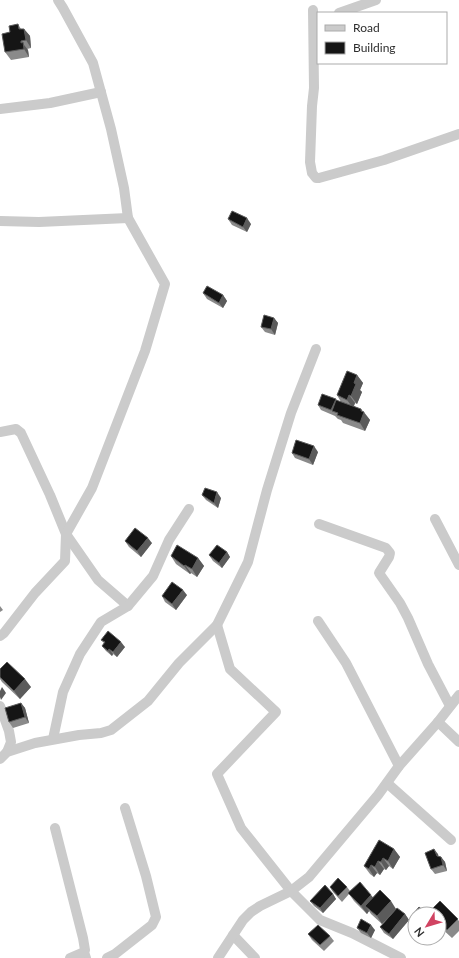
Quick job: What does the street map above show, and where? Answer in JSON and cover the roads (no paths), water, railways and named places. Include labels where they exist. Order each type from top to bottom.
[{"type":"street","points":[[0,636],[4,633],[35,593],[65,561],[66,534],[92,488],[145,351],[165,284],[128,218],[124,188],[93,63],[58,0]]},
{"type":"street","points":[[342,12],[376,0]]},
{"type":"street","points":[[314,8],[314,88],[310,162],[312,173],[316,178],[369,164],[459,134]]},
{"type":"street","points":[[0,109],[50,103],[101,92]]},
{"type":"street","points":[[0,221],[39,222],[128,218]]},
{"type":"street","points":[[4,756],[35,743],[79,735],[101,734],[111,730],[148,701],[180,663],[217,625],[248,562],[267,490],[291,413],[316,349]]},
{"type":"street","points":[[0,432],[16,429],[21,433],[50,495],[66,534],[98,580],[128,606]]},
{"type":"street","points":[[53,739],[63,692],[80,654],[101,622],[128,606],[153,576],[170,540],[189,509]]},
{"type":"street","points":[[436,519],[459,565]]},
{"type":"street","points":[[319,524],[386,548],[390,553],[379,573],[400,603],[428,664],[450,706]]},
{"type":"street","points":[[318,621],[346,662],[399,766]]},
{"type":"street","points":[[217,625],[230,669],[276,712],[217,774],[241,828],[291,891],[320,920],[352,933],[401,958]]},
{"type":"street","points":[[218,958],[243,920],[251,912],[291,891],[309,877],[459,695]]},
{"type":"street","points":[[0,706],[9,730],[11,742],[4,756]]},
{"type":"street","points":[[438,722],[459,742]]},
{"type":"street","points":[[387,782],[451,840]]},
{"type":"street","points":[[114,957],[152,925],[156,917],[146,876],[125,808]]},
{"type":"street","points":[[55,828],[85,950],[85,955],[70,958]]},
{"type":"street","points":[[233,935],[255,958]]}]
